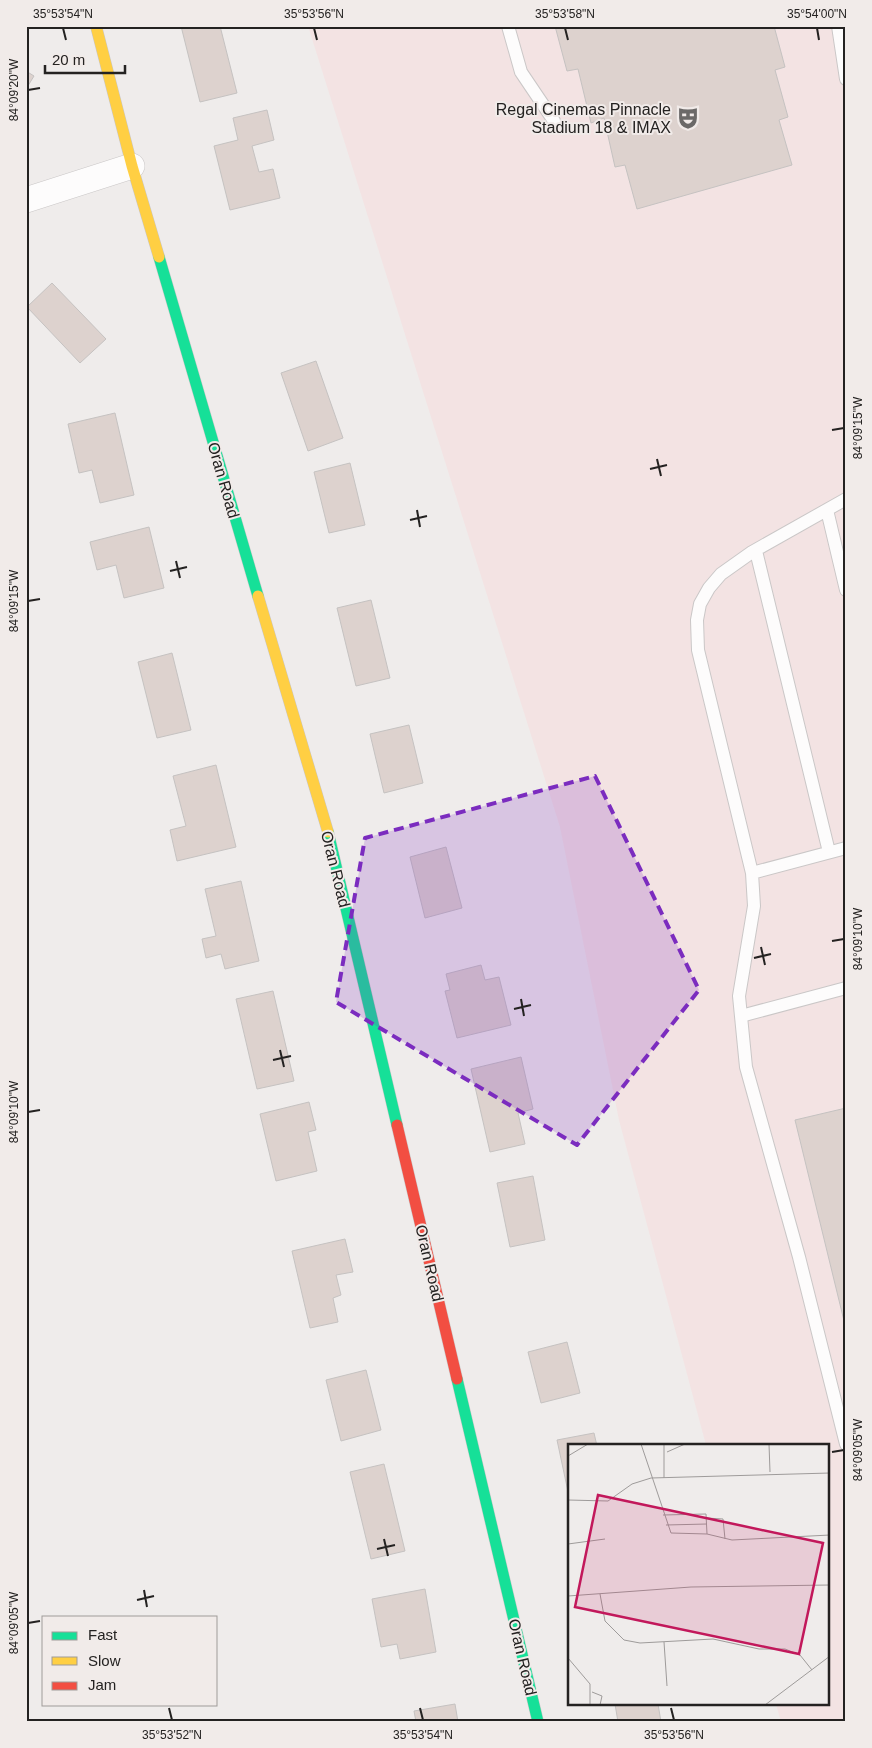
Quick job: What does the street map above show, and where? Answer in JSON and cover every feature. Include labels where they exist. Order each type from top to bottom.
[{"type":"street","name":"Oran Road","points":[[96,26],[132,166],[328,837],[538,1722]]},
{"type":"street","points":[[26,200],[132,166]]},
{"type":"lane","points":[[508,26],[521,72],[554,121]]},
{"type":"lane","points":[[838,26],[846,79]]},
{"type":"lane","points":[[846,499],[756,550],[721,574],[709,588],[700,604],[697,620],[698,650],[752,873],[754,906],[739,996],[746,1067],[799,1257],[846,1444]]},
{"type":"lane","points":[[827,510],[846,590]]},
{"type":"lane","points":[[756,550],[829,852]]},
{"type":"lane","points":[[752,873],[846,848]]},
{"type":"lane","points":[[741,1016],[846,988]]},
{"type":"highlighted area","points":[[595,776],[699,990],[577,1145],[336,1002],[365,838]]},
{"type":"shaded area","points":[[308,26],[846,26],[846,1722],[781,1722],[777,1706],[830,1706],[830,1444],[706,1444],[619,1120],[560,827]]},
{"type":"building","points":[[181,26],[220,26],[237,93],[200,102]]},
{"type":"building","name":"Regal Cinemas Pinnacle Stadium 18 & IMAX","points":[[555,26],[774,26],[785,67],[775,70],[788,117],[779,120],[792,165],[637,209],[625,165],[615,167],[604,118],[591,123],[578,69],[567,71]]},
{"type":"building","points":[[26,71],[34,76],[26,89]]},
{"type":"building","points":[[267,110],[274,140],[252,146],[259,172],[273,169],[280,198],[230,210],[214,146],[238,140],[233,118]]},
{"type":"building","points":[[52,283],[106,339],[80,363],[27,307]]},
{"type":"building","points":[[316,361],[343,438],[308,451],[281,373]]},
{"type":"building","points":[[115,413],[134,495],[100,503],[92,470],[79,473],[68,424]]},
{"type":"building","points":[[350,463],[365,525],[329,533],[314,472]]},
{"type":"building","points":[[149,527],[164,588],[124,598],[116,565],[97,570],[90,542]]},
{"type":"building","points":[[371,600],[390,678],[356,686],[337,608]]},
{"type":"building","points":[[172,653],[191,730],[157,738],[138,662]]},
{"type":"building","points":[[409,725],[423,783],[384,793],[370,734]]},
{"type":"building","points":[[216,765],[236,847],[177,861],[170,830],[186,826],[173,776]]},
{"type":"building","points":[[446,847],[462,908],[425,918],[410,857]]},
{"type":"building","points":[[241,881],[259,961],[225,969],[221,954],[206,958],[202,939],[216,936],[205,889]]},
{"type":"building","points":[[481,965],[485,980],[499,977],[511,1025],[457,1038],[445,991],[450,990],[446,974]]},
{"type":"building","points":[[273,991],[294,1081],[257,1089],[236,999]]},
{"type":"building","points":[[521,1057],[533,1109],[518,1113],[525,1144],[490,1152],[471,1069]]},
{"type":"building","points":[[309,1102],[316,1130],[308,1132],[317,1171],[276,1181],[260,1114]]},
{"type":"building","points":[[846,1108],[846,1329],[795,1120]]},
{"type":"building","points":[[533,1176],[545,1240],[510,1247],[497,1183]]},
{"type":"building","points":[[345,1239],[353,1272],[336,1275],[341,1295],[333,1298],[338,1322],[310,1328],[292,1251]]},
{"type":"building","points":[[567,1342],[580,1393],[541,1403],[528,1352]]},
{"type":"building","points":[[366,1370],[381,1430],[341,1441],[326,1380]]},
{"type":"building","points":[[594,1433],[597,1444],[568,1444],[568,1492],[557,1440]]},
{"type":"building","points":[[384,1464],[405,1551],[371,1559],[350,1472]]},
{"type":"building","points":[[425,1589],[436,1652],[400,1659],[397,1644],[381,1647],[372,1599]]},
{"type":"building","points":[[455,1704],[458,1722],[416,1722],[414,1711]]},
{"type":"building","points":[[615,1706],[658,1706],[661,1722],[618,1722]]},
{"type":"traffic: fast","points":[[159,257],[258,596]]},
{"type":"traffic: fast","points":[[328,832],[397,1125]]},
{"type":"traffic: fast","points":[[457,1379],[538,1722]]},
{"type":"traffic: slow","points":[[96,26],[132,166],[159,257]]},
{"type":"traffic: slow","points":[[258,596],[328,832]]},
{"type":"traffic: jam","points":[[397,1125],[457,1379]]},
{"type":"place","name":"Regal Cinemas Pinnacle Stadium 18 & IMAX","points":[[688,118]]}]
